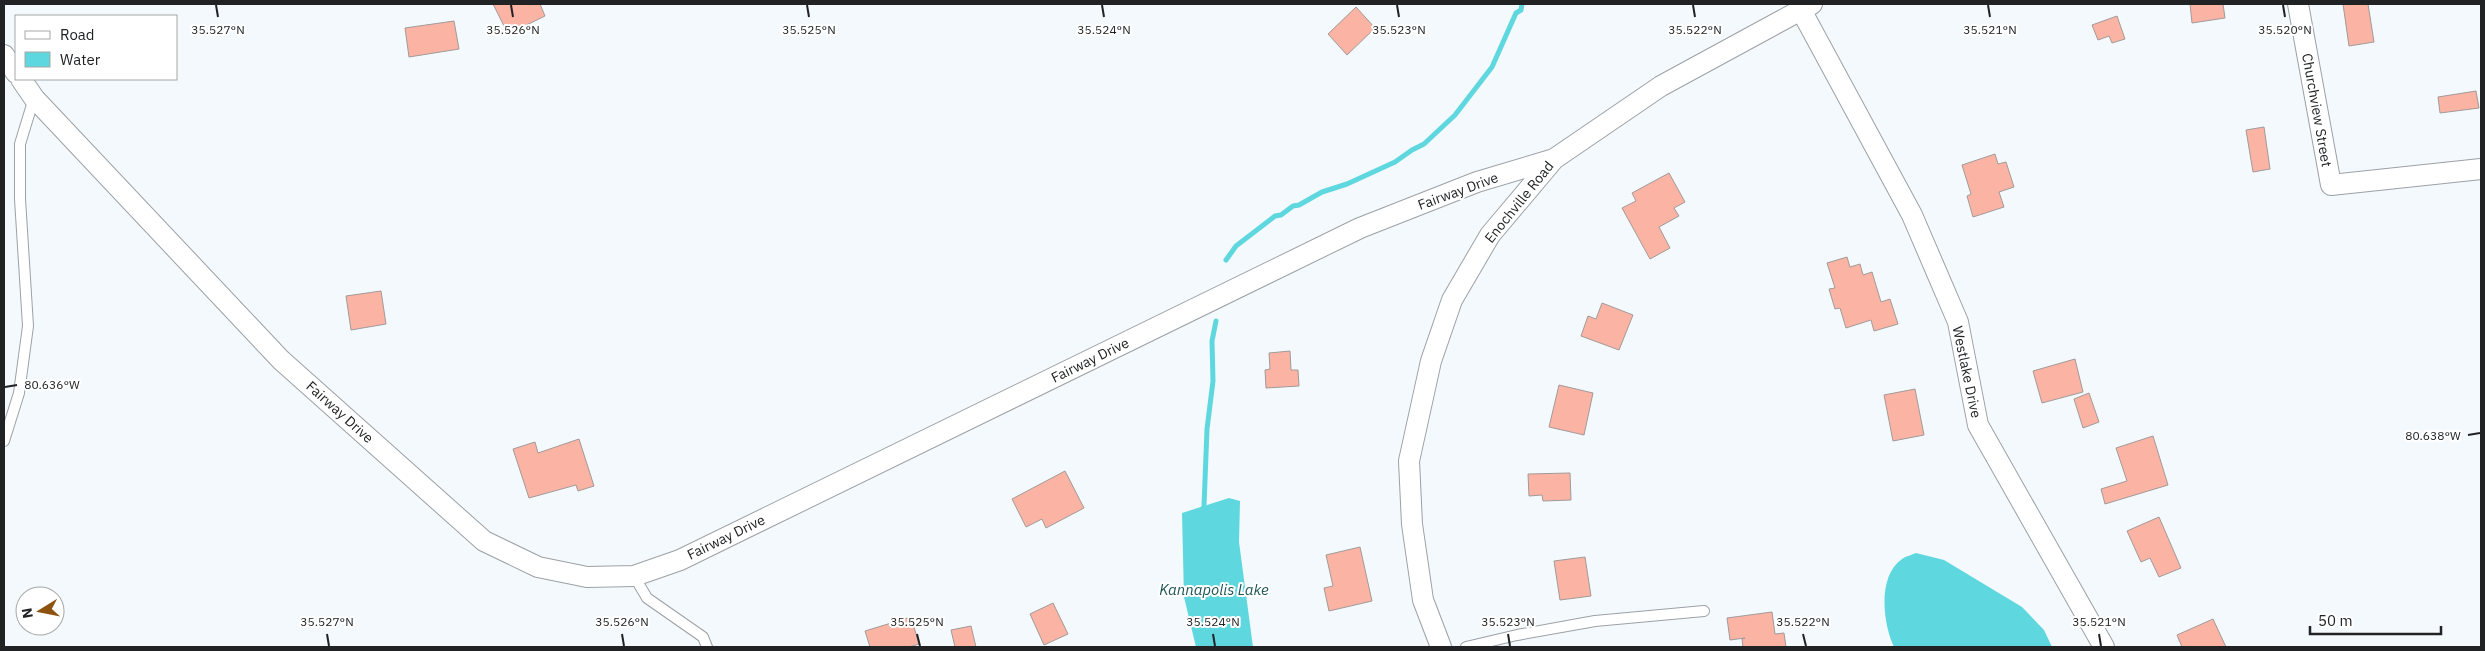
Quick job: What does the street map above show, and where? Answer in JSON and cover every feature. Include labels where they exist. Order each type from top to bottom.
[{"type":"street","name":"Churchview Street","points":[[2298,4],[2331,185],[2481,168]]},
{"type":"street","name":"Enochville Road","points":[[1441,647],[1423,600],[1412,524],[1409,461],[1431,361],[1452,300],[1490,235],[1554,159],[1661,86],[1806,7]]},
{"type":"street","name":"Westlake Drive","points":[[1806,7],[1916,224],[1958,322],[1978,425],[2104,647]]},
{"type":"street","points":[[4,55],[15,72]]},
{"type":"street","name":"Fairway Drive","points":[[22,80],[34,98],[281,360],[484,541],[538,567],[587,577],[634,576],[680,560],[1360,228],[1477,182],[1554,159]]},
{"type":"lane","points":[[4,440],[19,393],[28,326],[20,199],[20,144],[34,98]]},
{"type":"lane","points":[[634,576],[647,598],[702,637],[707,647]]},
{"type":"lane","points":[[1466,647],[1517,635],[1595,622],[1704,611]]},
{"type":"water","name":"Kannapolis Lake","points":[[1229,498],[1240,501],[1239,542],[1253,647],[1196,647],[1184,597],[1182,513]]},
{"type":"water","points":[[1916,553],[1944,560],[2022,607],[2044,630],[2052,647],[1894,647],[1885,614],[1886,588],[1894,567],[1904,558]]},
{"type":"building","points":[[493,4],[540,4],[545,16],[508,34]]},
{"type":"building","points":[[2190,4],[2223,4],[2225,18],[2192,23]]},
{"type":"building","points":[[2343,4],[2368,4],[2374,42],[2349,46]]},
{"type":"building","points":[[1356,7],[1375,28],[1347,55],[1328,34]]},
{"type":"building","points":[[2117,16],[2125,39],[2112,43],[2109,36],[2098,40],[2092,25]]},
{"type":"building","points":[[454,21],[459,49],[409,57],[405,28]]},
{"type":"building","points":[[2476,91],[2479,108],[2440,113],[2438,97]]},
{"type":"building","points":[[2264,127],[2270,169],[2253,172],[2246,130]]},
{"type":"building","points":[[1995,154],[1998,164],[2006,162],[2014,187],[1999,192],[2004,207],[1973,217],[1967,196],[1971,194],[1962,165]]},
{"type":"building","points":[[1669,173],[1685,202],[1674,208],[1679,216],[1659,227],[1670,248],[1650,259],[1622,208],[1636,201],[1632,193]]},
{"type":"building","points":[[1847,257],[1850,267],[1860,264],[1863,275],[1872,272],[1881,302],[1890,299],[1898,324],[1874,331],[1871,320],[1846,328],[1840,308],[1835,309],[1829,289],[1835,288],[1827,263]]},
{"type":"building","points":[[381,291],[386,324],[351,330],[346,296]]},
{"type":"building","points":[[1602,303],[1633,315],[1619,350],[1581,336],[1588,316],[1596,319]]},
{"type":"building","points":[[1290,351],[1291,370],[1298,370],[1299,386],[1266,388],[1265,370],[1270,369],[1269,353]]},
{"type":"building","points":[[2075,359],[2083,392],[2042,403],[2033,371]]},
{"type":"building","points":[[1559,385],[1593,393],[1584,435],[1549,427]]},
{"type":"building","points":[[1915,389],[1924,435],[1893,441],[1884,395]]},
{"type":"building","points":[[2089,393],[2099,422],[2083,428],[2074,399]]},
{"type":"building","points":[[2153,436],[2168,485],[2105,504],[2101,489],[2127,481],[2116,448]]},
{"type":"building","points":[[579,439],[594,486],[578,491],[576,485],[529,498],[513,449],[535,442],[538,453]]},
{"type":"building","points":[[1065,471],[1084,508],[1046,528],[1042,519],[1026,527],[1012,499]]},
{"type":"building","points":[[1570,473],[1571,500],[1543,501],[1542,495],[1529,496],[1528,474]]},
{"type":"building","points":[[2159,517],[2181,568],[2159,577],[2150,558],[2141,562],[2127,531]]},
{"type":"building","points":[[1360,547],[1372,601],[1329,611],[1324,588],[1333,586],[1326,555]]},
{"type":"building","points":[[1585,557],[1591,596],[1560,600],[1554,561]]},
{"type":"building","points":[[1053,603],[1068,634],[1044,645],[1030,614]]},
{"type":"building","points":[[1772,612],[1775,634],[1784,633],[1786,647],[1743,647],[1742,639],[1745,638],[1730,640],[1727,618]]},
{"type":"building","points":[[911,617],[919,644],[909,647],[870,647],[865,631]]},
{"type":"building","points":[[2213,619],[2226,647],[2182,647],[2177,635]]},
{"type":"building","points":[[971,626],[976,647],[955,647],[951,630]]},
{"type":"waterway","points":[[1226,260],[1236,246],[1275,216],[1281,215],[1293,206],[1299,205],[1322,192],[1347,184],[1395,162],[1424,144],[1455,115],[1492,67],[1516,13],[1521,10],[1522,4]]},
{"type":"waterway","points":[[1202,512],[1204,506],[1207,429],[1213,381],[1212,341],[1216,321]]}]
